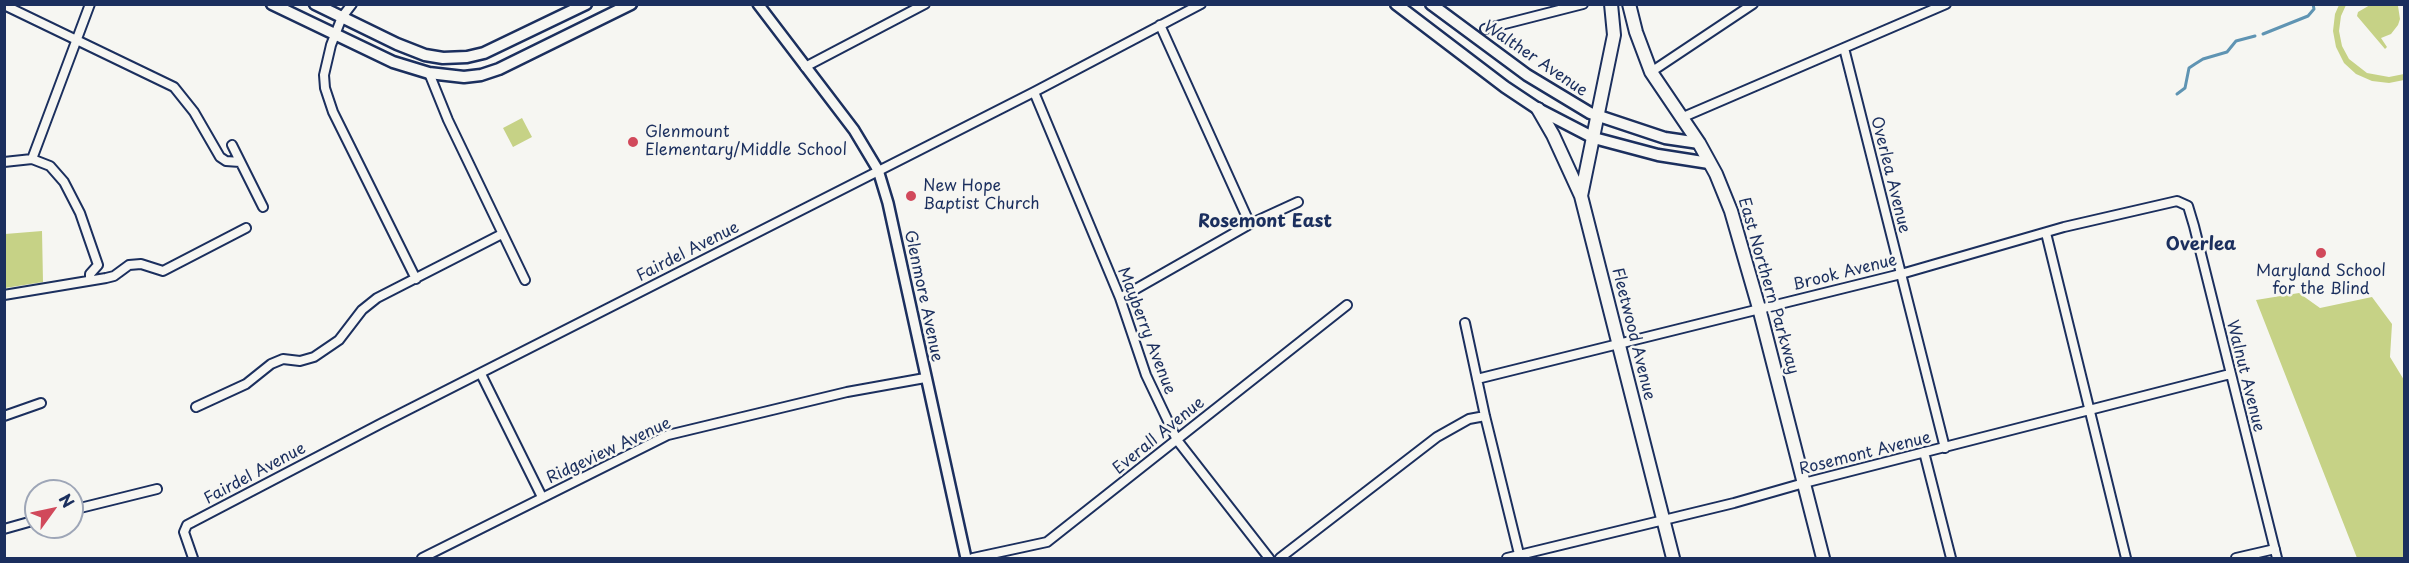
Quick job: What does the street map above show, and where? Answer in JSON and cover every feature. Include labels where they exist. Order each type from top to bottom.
[{"type":"main road","points":[[272,4],[393,62],[429,73],[464,77],[481,75],[517,61],[631,4]]},
{"type":"main road","points":[[315,4],[414,51],[443,58],[474,56],[494,50],[586,4]]},
{"type":"main road","points":[[1396,4],[1538,110],[1594,138],[1658,156],[1709,163]]},
{"type":"main road","name":"Walther Avenue","points":[[1431,4],[1527,75],[1598,117],[1665,138],[1699,143]]},
{"type":"main road","points":[[1598,117],[1614,35],[1611,4]]},
{"type":"main road","name":"East Northern Parkway","points":[[1629,4],[1636,32],[1651,72],[1699,143],[1731,211],[1759,308],[1823,558]]},
{"type":"main road","points":[[1538,110],[1553,135],[1581,196]]},
{"type":"main road","name":"Fleetwood Avenue","points":[[1598,117],[1581,196],[1673,558]]},
{"type":"street","points":[[32,159],[90,4]]},
{"type":"street","points":[[352,4],[342,17],[326,60],[324,75],[328,100],[416,279]]},
{"type":"street","name":"Glenmore Avenue","points":[[758,4],[854,130],[878,170],[888,203],[966,558]]},
{"type":"street","points":[[805,67],[925,4]]},
{"type":"street","name":"Fairdel Avenue","points":[[193,558],[184,532],[187,525],[1034,92],[1201,4]]},
{"type":"street","points":[[1485,30],[1583,4]]},
{"type":"street","points":[[1681,118],[1946,4]]},
{"type":"street","points":[[4,5],[174,87],[194,112],[213,147],[226,161],[240,162]]},
{"type":"street","points":[[1651,72],[1751,5]]},
{"type":"street","points":[[1160,25],[1250,224]]},
{"type":"street","name":"Overlea Avenue","points":[[1844,48],[1945,448]]},
{"type":"street","points":[[429,73],[448,120],[525,280]]},
{"type":"street","name":"Mayberry Avenue","points":[[1034,92],[1120,298],[1146,375],[1177,440],[1269,558]]},
{"type":"street","points":[[232,145],[263,207]]},
{"type":"street","points":[[4,162],[32,159],[50,166],[70,191],[98,265],[90,274],[90,280]]},
{"type":"street","name":"Brook Avenue","points":[[1477,379],[1901,274],[2064,227],[2171,201],[2183,202]]},
{"type":"street","points":[[1120,298],[1250,224],[1298,202]]},
{"type":"street","name":"Walnut Avenue","points":[[2183,202],[2188,206],[2194,226],[2277,558]]},
{"type":"street","points":[[4,295],[114,276],[129,265],[141,264],[163,271],[246,228]]},
{"type":"street","points":[[2046,233],[2126,558]]},
{"type":"street","points":[[196,407],[246,384],[271,364],[283,359],[300,361],[314,357],[339,340],[362,310],[377,298],[502,234]]},
{"type":"street","name":"Everall Avenue","points":[[973,558],[1047,542],[1347,305]]},
{"type":"street","points":[[1465,323],[1485,416],[1520,557]]},
{"type":"street","points":[[481,374],[542,498]]},
{"type":"street","name":"Rosemont Avenue","points":[[1507,558],[1520,557],[1662,519],[1734,503],[1924,452],[2230,375]]},
{"type":"street","name":"Ridgeview Avenue","points":[[422,558],[668,435],[847,392],[925,378]]},
{"type":"street","points":[[4,416],[41,403]]},
{"type":"street","points":[[1280,558],[1437,437],[1469,419],[1485,416]]},
{"type":"street","points":[[1924,452],[1951,558]]},
{"type":"street","points":[[84,507],[157,489]]},
{"type":"street","points":[[4,530],[24,524]]},
{"type":"street","points":[[2236,558],[2275,549]]},
{"type":"green space","points":[[2339,5],[2346,5],[2341,16],[2339,31],[2342,46],[2349,59],[2367,73],[2389,77],[2404,74],[2404,80],[2389,83],[2372,81],[2356,74],[2344,63],[2336,47],[2333,31],[2335,14]]},
{"type":"green space","points":[[2370,5],[2398,6],[2400,19],[2398,25],[2391,34],[2381,38],[2387,47],[2385,49],[2357,16],[2358,12]]},
{"type":"green space","points":[[522,118],[532,137],[513,147],[503,128]]},
{"type":"green space","points":[[42,231],[43,282],[5,288],[5,234]]},
{"type":"green space","points":[[2299,293],[2320,308],[2372,297],[2392,324],[2390,357],[2404,380],[2404,558],[2357,558],[2256,300]]},
{"type":"waterway","points":[[2263,34],[2308,16],[2314,9],[2313,4]]},
{"type":"waterway","points":[[2177,94],[2185,88],[2189,68],[2203,59],[2227,52],[2236,41],[2255,36]]},
{"type":"place","name":"Glenmount Elementary/Middle School","points":[[633,142]]},
{"type":"place","name":"New Hope Baptist Church","points":[[911,196]]},
{"type":"place","name":"Maryland School for the Blind","points":[[2321,253]]},
{"type":"district","name":"Rosemont East","points":[[1265,222]]},
{"type":"district","name":"Overlea","points":[[2201,245]]}]
